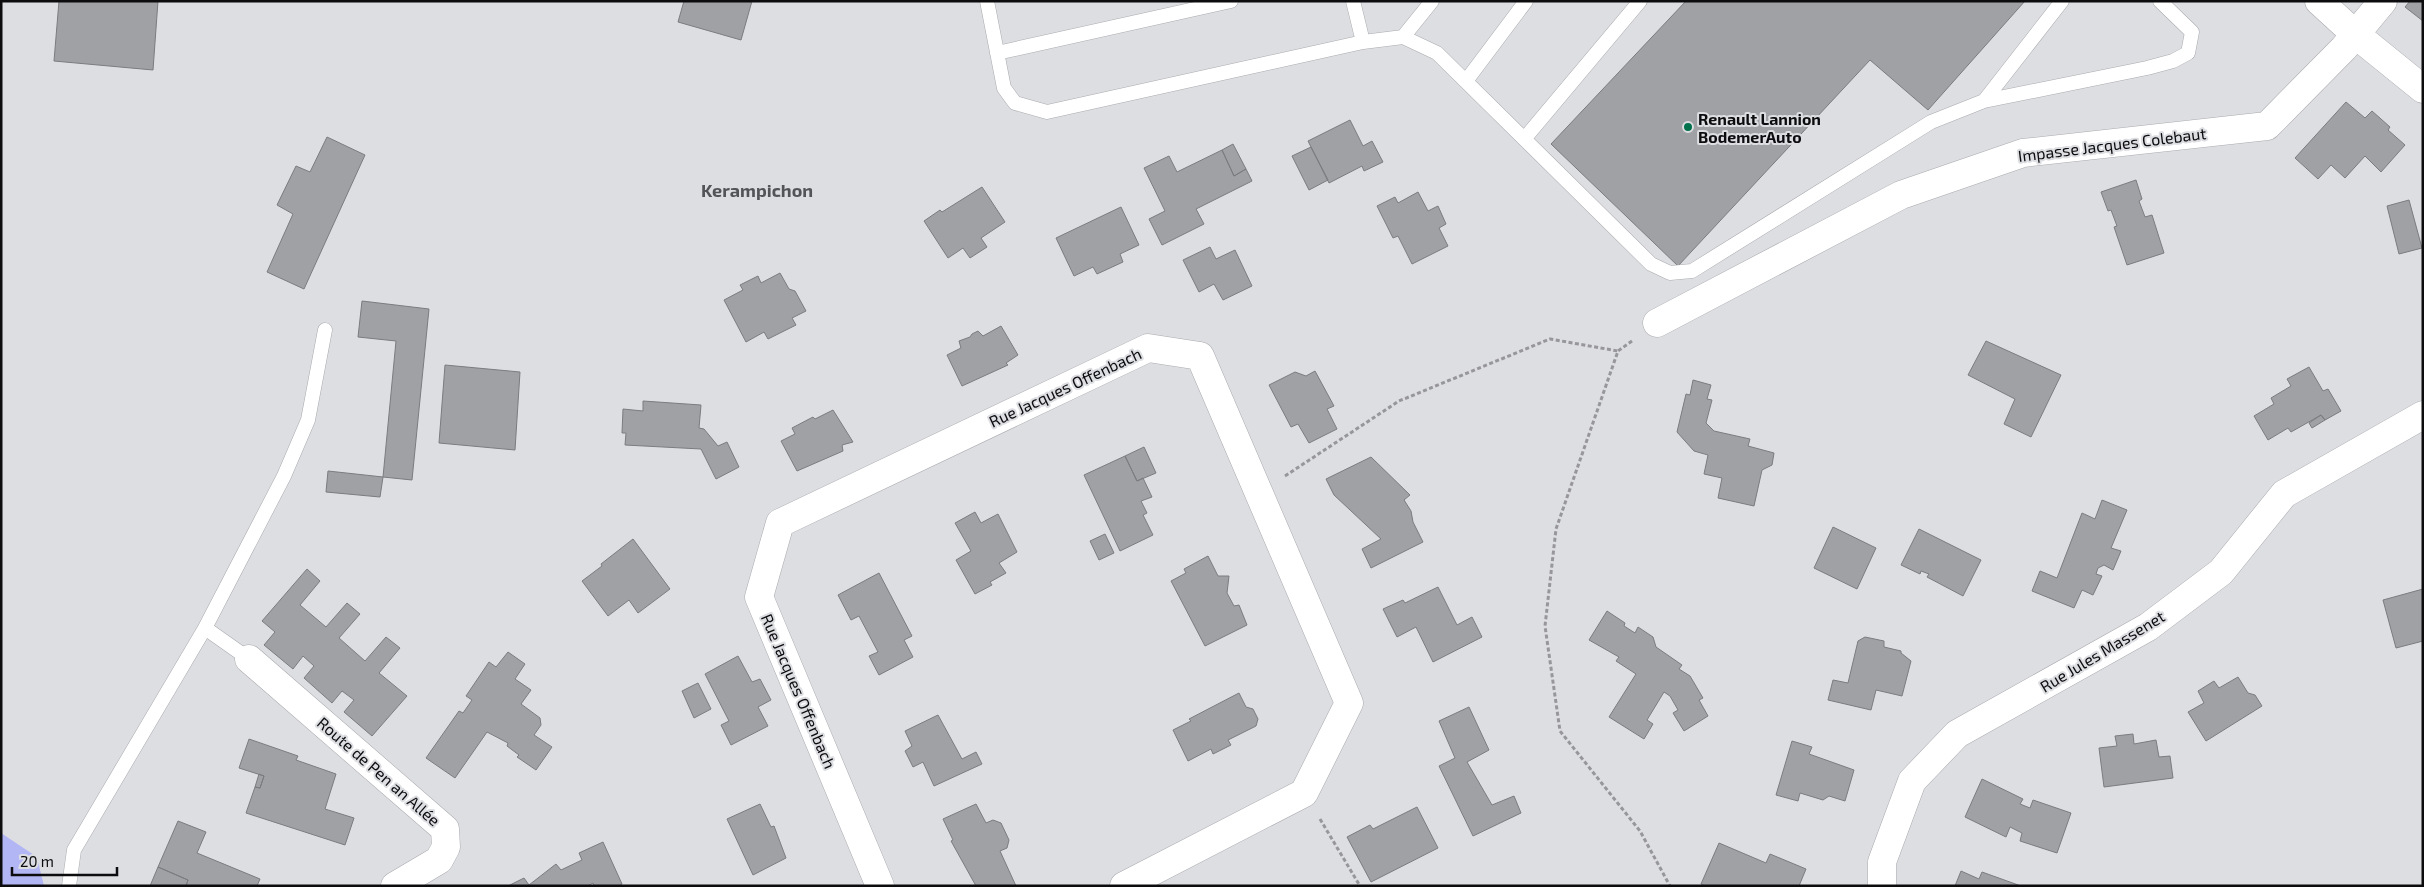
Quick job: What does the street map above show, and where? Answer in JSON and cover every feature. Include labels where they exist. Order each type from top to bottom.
[{"type":"street","points":[[2319,1],[2355,34],[2423,89]]},
{"type":"street","name":"Impasse Jacques Colebaut","points":[[1657,323],[1901,195],[2023,153],[2267,126],[2344,48],[2383,1]]},
{"type":"street","name":"Rue Jacques Offenbach","points":[[880,886],[759,597],[780,523],[1148,348],[1200,356],[1349,703],[1304,793]]},
{"type":"street","name":"Rue Jules Massenet","points":[[1882,886],[1882,862],[1912,781],[1957,734],[2148,627],[2221,572],[2284,494],[2423,415]]},
{"type":"street","name":"Route de Pen an Allée","points":[[249,659],[445,829],[446,848],[439,860],[395,886]]},
{"type":"street","points":[[1124,886],[1304,793]]},
{"type":"lane","points":[[987,1],[1004,88],[1016,103],[1047,112],[1363,42],[1403,37],[1437,53],[1651,264],[1670,273],[1692,271],[1931,122],[1984,101],[2148,68],[2172,61],[2188,53],[2192,32],[2160,1]]},
{"type":"lane","points":[[997,53],[1231,1]]},
{"type":"lane","points":[[1353,1],[1363,42]]},
{"type":"lane","points":[[1403,37],[1432,1]]},
{"type":"lane","points":[[1466,81],[1526,1]]},
{"type":"lane","points":[[1525,138],[1640,1]]},
{"type":"lane","points":[[1984,101],[2062,1]]},
{"type":"lane","points":[[69,886],[74,850],[205,628],[284,476],[308,420],[325,330]]},
{"type":"lane","points":[[205,628],[249,659]]},
{"type":"path","points":[[1657,323],[1618,351],[1556,529],[1545,626],[1560,731],[1640,831],[1670,886]]},
{"type":"path","points":[[1259,493],[1399,400],[1550,339],[1618,351]]},
{"type":"path","points":[[1304,793],[1360,886]]},
{"type":"shaded area","points":[[1,833],[37,857],[44,886],[1,886]]},
{"type":"building","points":[[59,1],[158,1],[153,70],[54,61]]},
{"type":"building","points":[[684,1],[752,1],[741,40],[678,22]]},
{"type":"building","name":"Renault Lannion BodemerAuto","points":[[1686,1],[2025,1],[1928,110],[1870,60],[1678,266],[1551,144]]},
{"type":"building","points":[[2410,1],[2423,1],[2423,21],[2405,7]]},
{"type":"building","points":[[2346,102],[2365,118],[2372,111],[2390,127],[2388,130],[2405,145],[2381,172],[2365,156],[2345,178],[2331,165],[2318,179],[2295,158]]},
{"type":"building","points":[[1350,120],[1363,146],[1372,141],[1383,162],[1364,171],[1362,166],[1329,183],[1308,141]]},
{"type":"building","points":[[327,137],[365,155],[304,289],[267,272],[293,214],[277,205],[296,166],[310,172]]},
{"type":"building","points":[[1233,144],[1246,169],[1234,176],[1222,150]]},
{"type":"building","points":[[1311,147],[1328,180],[1309,190],[1292,156]]},
{"type":"building","points":[[1222,150],[1234,176],[1246,169],[1252,181],[1196,209],[1204,224],[1162,245],[1149,219],[1165,211],[1144,168],[1169,156],[1177,172]]},
{"type":"building","points":[[2136,180],[2142,199],[2139,201],[2145,217],[2152,215],[2164,253],[2127,265],[2114,227],[2117,226],[2111,210],[2108,211],[2101,192]]},
{"type":"building","points":[[982,187],[1005,222],[981,238],[987,247],[970,258],[963,248],[948,258],[924,221]]},
{"type":"building","points":[[1418,192],[1428,211],[1438,206],[1446,224],[1439,228],[1448,246],[1412,264],[1398,236],[1393,238],[1377,206],[1395,197],[1398,203]]},
{"type":"building","points":[[2409,200],[2422,248],[2399,254],[2387,206]]},
{"type":"building","points":[[1121,207],[1139,245],[1120,254],[1123,262],[1097,274],[1093,267],[1074,276],[1056,238]]},
{"type":"building","points":[[1210,247],[1216,259],[1235,250],[1252,286],[1223,300],[1214,284],[1199,292],[1183,260]]},
{"type":"building","points":[[780,273],[789,289],[795,291],[806,311],[792,318],[796,325],[768,339],[764,332],[746,342],[724,300],[743,290],[740,285],[758,276],[761,283]]},
{"type":"building","points":[[362,301],[429,309],[412,480],[383,477],[396,341],[358,337]]},
{"type":"building","points":[[1001,326],[1018,355],[1006,363],[1008,365],[962,386],[947,355],[961,348],[959,341],[970,337],[972,334],[978,331],[983,336]]},
{"type":"building","points":[[1986,341],[2061,375],[2031,437],[2004,424],[2015,399],[1968,375]]},
{"type":"building","points":[[445,365],[520,372],[515,450],[439,443]]},
{"type":"building","points":[[2309,367],[2323,391],[2328,389],[2341,411],[2325,420],[2321,415],[2291,432],[2288,428],[2268,440],[2254,416],[2274,404],[2271,398],[2291,386],[2287,379]]},
{"type":"building","points":[[1315,371],[1334,406],[1327,409],[1337,429],[1309,443],[1298,424],[1291,427],[1269,385],[1295,372],[1306,376]]},
{"type":"building","points":[[1693,380],[1711,385],[1707,399],[1712,400],[1706,423],[1714,431],[1750,439],[1748,446],[1774,453],[1772,465],[1762,470],[1754,506],[1718,498],[1722,478],[1704,474],[1708,455],[1694,451],[1677,432],[1686,394],[1690,395]]},
{"type":"building","points":[[643,401],[701,405],[699,428],[704,429],[718,446],[727,442],[739,467],[716,479],[701,449],[625,445],[626,433],[622,433],[623,409],[643,411]]},
{"type":"building","points":[[833,410],[853,442],[842,445],[843,451],[797,471],[781,441],[795,434],[792,428],[813,417],[815,419]]},
{"type":"building","points":[[2321,415],[2325,420],[2312,428],[2309,423]]},
{"type":"building","points":[[1144,447],[1156,473],[1137,481],[1125,456]]},
{"type":"building","points":[[1125,456],[1137,481],[1143,478],[1152,497],[1141,501],[1147,513],[1143,515],[1153,535],[1120,551],[1084,475]]},
{"type":"building","points":[[1371,457],[1410,495],[1404,500],[1411,511],[1413,522],[1423,542],[1371,568],[1362,549],[1381,539],[1334,495],[1326,479]]},
{"type":"building","points":[[328,471],[383,477],[380,497],[326,492]]},
{"type":"building","points":[[2102,500],[2127,510],[2111,548],[2121,551],[2113,570],[2104,565],[2098,568],[2096,574],[2102,576],[2093,595],[2082,590],[2074,608],[2032,591],[2040,571],[2057,578],[2082,513],[2095,519]]},
{"type":"building","points":[[975,512],[981,523],[998,514],[1017,552],[999,563],[1006,573],[990,582],[992,585],[975,594],[956,560],[971,551],[955,523]]},
{"type":"building","points":[[1833,527],[1876,548],[1857,589],[1814,568]]},
{"type":"building","points":[[1919,529],[1981,560],[1963,596],[1927,577],[1929,574],[1921,571],[1920,574],[1901,565]]},
{"type":"building","points":[[1105,534],[1114,553],[1099,560],[1090,541]]},
{"type":"building","points":[[633,539],[670,589],[638,613],[629,600],[608,616],[582,581]]},
{"type":"building","points":[[1208,556],[1218,576],[1229,576],[1227,593],[1234,606],[1239,605],[1247,625],[1205,646],[1171,581],[1186,573],[1184,569]]},
{"type":"building","points":[[307,569],[320,581],[300,605],[326,627],[347,603],[360,614],[339,638],[365,661],[386,637],[400,648],[379,673],[407,696],[372,736],[344,712],[354,700],[342,691],[332,703],[304,678],[314,666],[303,656],[293,669],[264,645],[275,632],[262,621]]},
{"type":"building","points":[[879,573],[912,636],[904,640],[913,657],[879,675],[869,656],[878,652],[859,616],[851,620],[838,595]]},
{"type":"building","points":[[1438,587],[1457,625],[1472,617],[1482,637],[1433,662],[1416,627],[1397,637],[1383,609],[1403,600],[1405,603]]},
{"type":"building","points":[[2423,589],[2423,641],[2396,648],[2383,600]]},
{"type":"building","points":[[1607,611],[1625,623],[1624,626],[1635,633],[1638,627],[1653,637],[1656,647],[1682,665],[1679,669],[1690,676],[1703,698],[1699,700],[1708,716],[1684,731],[1673,713],[1678,710],[1670,696],[1664,692],[1647,720],[1653,724],[1644,739],[1609,717],[1636,674],[1616,661],[1619,657],[1589,640]]},
{"type":"building","points":[[1865,637],[1884,641],[1884,647],[1901,651],[1911,661],[1902,696],[1876,690],[1871,710],[1828,700],[1833,680],[1848,683],[1858,641]]},
{"type":"building","points":[[508,652],[525,664],[515,679],[531,690],[521,704],[540,718],[541,725],[534,735],[552,747],[536,770],[517,757],[519,755],[507,746],[508,743],[487,732],[455,778],[426,758],[459,711],[463,713],[472,700],[466,696],[489,662],[496,667]]},
{"type":"building","points":[[738,656],[752,682],[760,679],[771,700],[758,707],[768,726],[731,745],[721,725],[729,721],[705,674]]},
{"type":"building","points":[[2238,677],[2248,693],[2255,695],[2262,706],[2206,741],[2188,712],[2204,703],[2198,691],[2214,681],[2219,688]]},
{"type":"building","points":[[698,683],[711,709],[694,718],[682,691]]},
{"type":"building","points":[[1239,693],[1246,707],[1253,709],[1258,719],[1256,726],[1228,740],[1231,745],[1213,754],[1211,749],[1188,761],[1173,730],[1191,721],[1189,719]]},
{"type":"building","points":[[1469,707],[1489,750],[1467,762],[1492,805],[1514,796],[1521,813],[1473,836],[1439,766],[1455,758],[1439,721]]},
{"type":"building","points":[[938,715],[962,759],[976,752],[982,764],[934,786],[923,762],[913,767],[905,751],[912,746],[905,731]]},
{"type":"building","points":[[2133,734],[2134,744],[2156,740],[2159,757],[2170,756],[2173,778],[2104,787],[2099,748],[2117,746],[2115,736]]},
{"type":"building","points":[[249,739],[298,756],[296,760],[336,774],[325,809],[354,818],[345,845],[246,813],[255,787],[260,788],[264,776],[239,768]]},
{"type":"building","points":[[1792,741],[1812,747],[1809,754],[1854,770],[1845,801],[1829,796],[1823,800],[1800,793],[1798,801],[1776,795]]},
{"type":"building","points":[[259,774],[264,776],[260,788],[255,787]]},
{"type":"building","points":[[1982,779],[2023,799],[2020,804],[2030,808],[2033,800],[2071,813],[2057,853],[2020,841],[2022,833],[2010,827],[2006,837],[1965,817]]},
{"type":"building","points":[[760,804],[771,827],[774,826],[786,858],[753,875],[727,819]]},
{"type":"building","points":[[976,804],[986,823],[993,820],[1001,823],[1009,840],[1007,848],[1000,851],[1016,886],[976,886],[951,841],[953,840],[943,819]]},
{"type":"building","points":[[1417,807],[1438,848],[1371,882],[1347,837],[1370,825],[1373,829]]},
{"type":"building","points":[[178,821],[206,832],[197,853],[260,879],[257,886],[186,886],[188,880],[158,867]]},
{"type":"building","points":[[603,842],[622,884],[618,886],[594,886],[593,883],[588,886],[508,886],[524,878],[529,885],[556,864],[561,870],[582,860],[579,853]]},
{"type":"building","points":[[1719,843],[1766,863],[1770,854],[1806,869],[1799,886],[1705,886],[1701,884]]},
{"type":"building","points":[[158,867],[188,880],[186,886],[150,886]]},
{"type":"building","points":[[1961,871],[1979,879],[1982,872],[2021,886],[1955,886]]},
{"type":"place","name":"Renault Lannion BodemerAuto","points":[[1688,127]]},
{"type":"district","name":"Kerampichon","points":[[757,190]]}]
